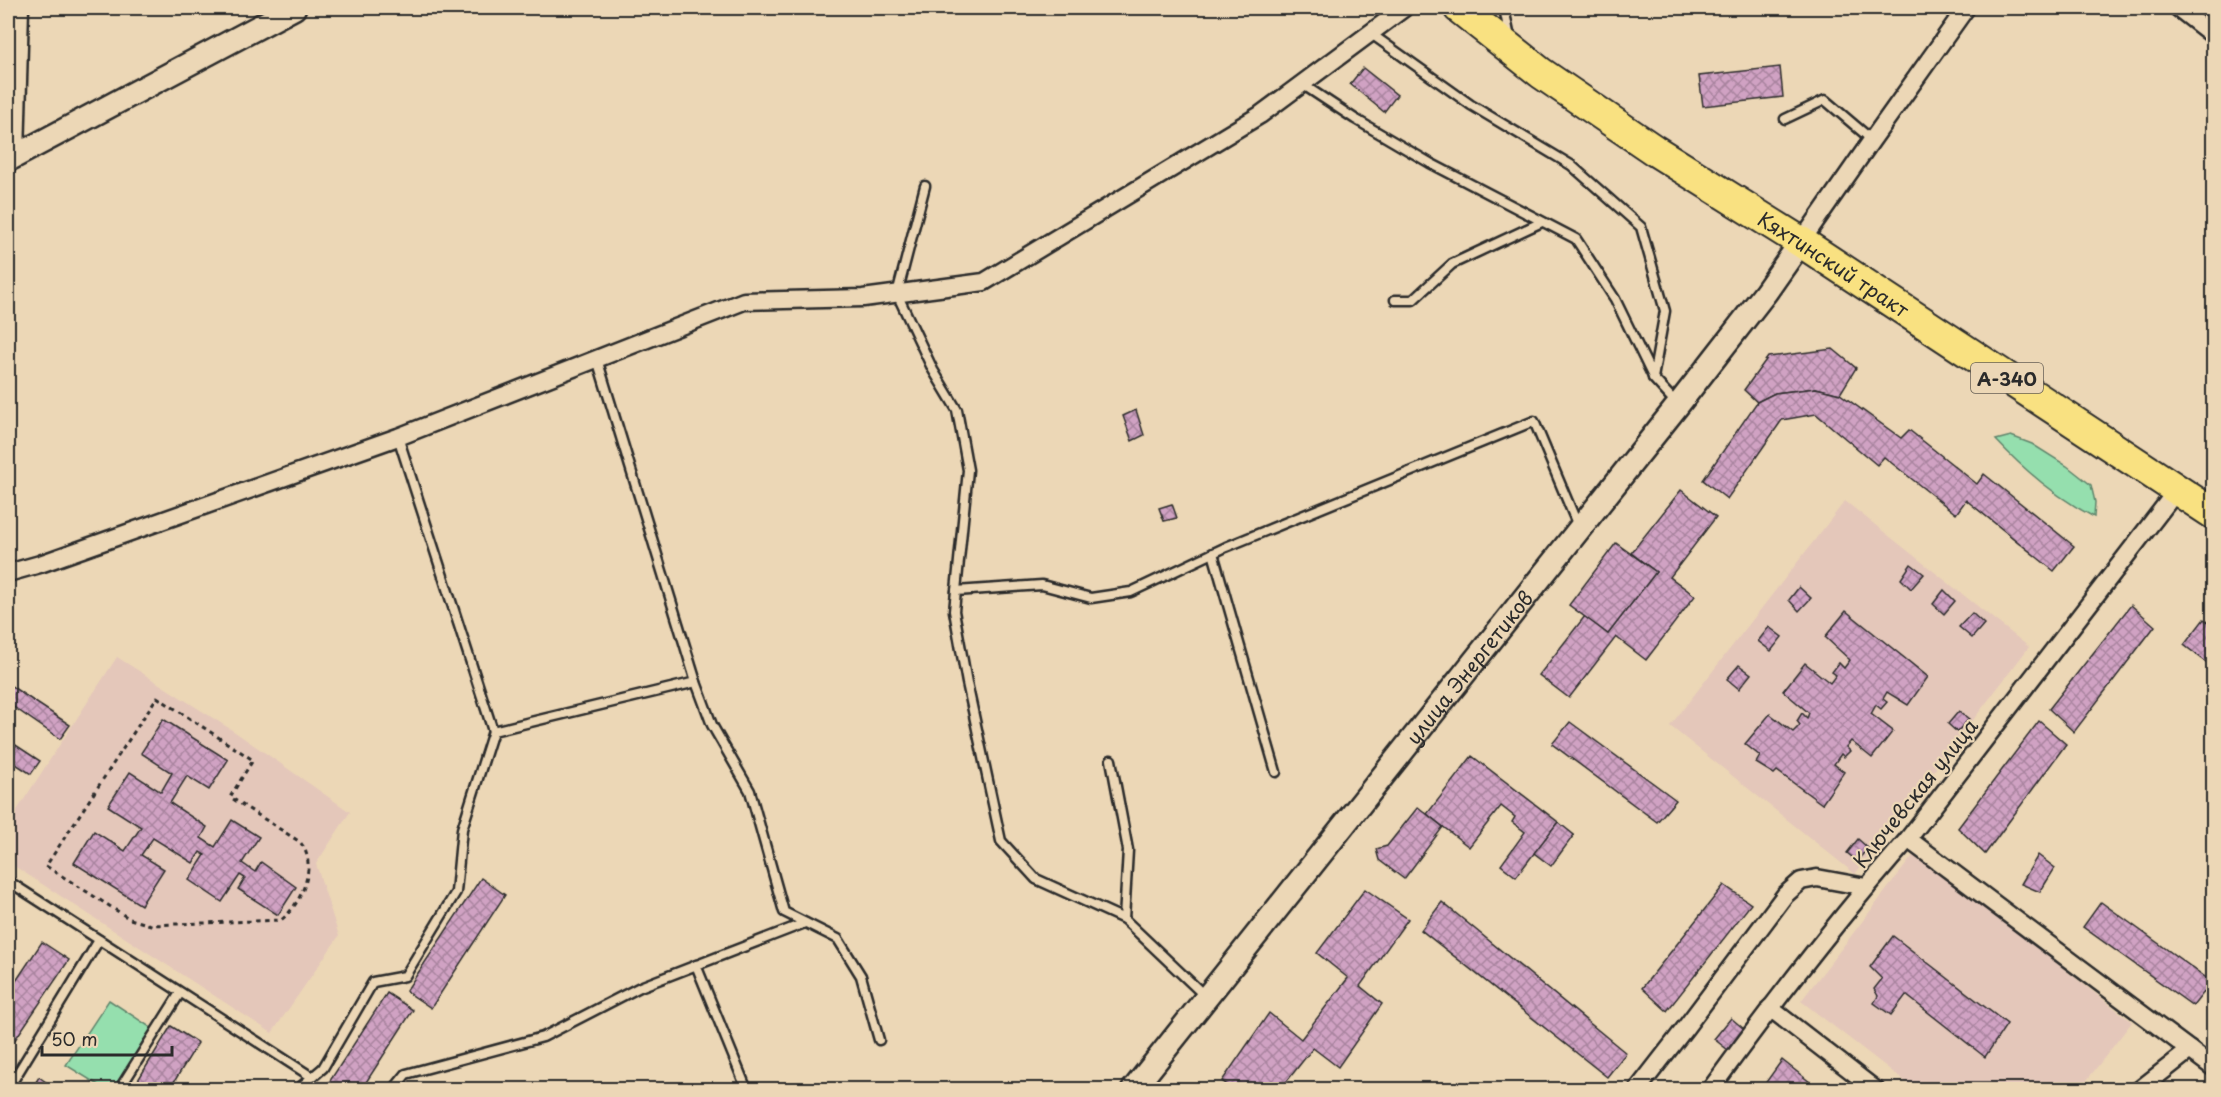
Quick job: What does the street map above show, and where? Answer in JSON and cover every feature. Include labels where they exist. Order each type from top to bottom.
[{"type":"highway","name":"Кяхтинский тракт","points":[[1459,8],[1541,73],[1654,150],[1801,242],[2214,514]]},
{"type":"street","points":[[12,158],[20,8]]},
{"type":"street","points":[[12,158],[294,8]]},
{"type":"street","points":[[8,573],[40,564],[398,437],[744,301],[863,298],[984,282],[1260,115],[1404,8]]},
{"type":"street","points":[[1801,242],[1966,8]]},
{"type":"street","points":[[2178,8],[2214,36]]},
{"type":"street","name":"улица Энергетиков","points":[[1133,1089],[1208,998],[1678,405],[1766,292],[1801,242]]},
{"type":"street","name":"Ключевская улица","points":[[1637,1089],[1785,895],[1800,881],[1817,878],[1866,887],[1908,839],[2176,490]]},
{"type":"street","points":[[1908,839],[2214,1068]]},
{"type":"street","points":[[1710,1089],[1770,1008],[1866,887]]},
{"type":"street","points":[[1770,1008],[1876,1089]]},
{"type":"street","points":[[2139,1089],[2190,1050]]},
{"type":"lane","points":[[1504,8],[1513,51]]},
{"type":"lane","points":[[1370,33],[1471,105],[1571,165],[1641,227],[1665,311],[1653,378]]},
{"type":"lane","points":[[1302,84],[1355,119],[1430,163],[1576,239],[1615,299],[1653,378],[1678,405]]},
{"type":"lane","points":[[1785,119],[1825,99],[1872,140]]},
{"type":"lane","points":[[925,186],[897,294],[933,370],[957,410],[968,470],[954,611],[1001,842],[1035,879],[1124,918],[1208,998]]},
{"type":"lane","points":[[1395,300],[1413,300],[1452,264],[1542,222]]},
{"type":"lane","points":[[597,359],[696,681],[712,725],[750,791],[784,912],[838,939],[861,976],[879,1040]]},
{"type":"lane","points":[[956,591],[1042,585],[1091,598],[1131,591],[1213,553],[1534,421],[1580,529]]},
{"type":"lane","points":[[297,1089],[323,1068],[373,982],[405,976],[456,892],[462,829],[493,731],[398,437]]},
{"type":"lane","points":[[1213,553],[1276,772]]},
{"type":"lane","points":[[493,731],[696,681]]},
{"type":"lane","points":[[1111,760],[1128,850],[1124,918]]},
{"type":"lane","points":[[8,881],[312,1077]]},
{"type":"lane","points":[[393,1089],[406,1074],[543,1037],[640,987],[805,923]]},
{"type":"lane","points":[[8,1089],[99,940]]},
{"type":"lane","points":[[696,965],[747,1089]]},
{"type":"lane","points":[[119,1089],[180,993]]},
{"type":"path","points":[[157,697],[253,760],[230,797],[300,842],[307,859],[304,887],[292,910],[281,920],[151,925],[130,919],[46,866],[157,697]]},
{"type":"shaded area","points":[[1845,501],[2029,647],[1855,874],[1670,726]]},
{"type":"shaded area","points":[[117,657],[235,732],[350,812],[316,864],[339,936],[272,1033],[8,862],[8,824]]},
{"type":"shaded area","points":[[1915,853],[2132,1022],[2080,1089],[1915,1089],[1801,1001]]},
{"type":"green space","points":[[2011,436],[2032,444],[2067,466],[2091,485],[2095,502],[2094,517],[2042,483],[1996,440]]},
{"type":"green space","points":[[109,1000],[153,1029],[113,1089],[105,1089],[66,1065]]},
{"type":"building","points":[[1780,67],[1783,97],[1703,106],[1699,76]]},
{"type":"building","points":[[1363,68],[1397,95],[1384,112],[1350,84]]},
{"type":"building","points":[[1833,349],[1856,368],[1840,394],[1816,388],[1775,393],[1757,402],[1744,390],[1768,357]]},
{"type":"building","points":[[1816,388],[1840,394],[1901,438],[1909,430],[1977,484],[1984,474],[2074,546],[2054,571],[1966,500],[1956,514],[1884,457],[1877,465],[1816,414],[1782,420],[1727,499],[1703,480],[1757,402],[1775,393]]},
{"type":"building","points":[[1136,410],[1144,435],[1132,441],[1123,416]]},
{"type":"building","points":[[1681,490],[1716,517],[1670,577],[1695,596],[1646,660],[1616,637],[1569,698],[1539,675],[1585,616],[1608,634],[1656,572],[1631,553]]},
{"type":"building","points":[[1172,504],[1177,518],[1164,521],[1159,508]]},
{"type":"building","points":[[1616,543],[1656,572],[1608,634],[1569,605]]},
{"type":"building","points":[[1911,564],[1924,574],[1911,589],[1901,579]]},
{"type":"building","points":[[1799,587],[1811,598],[1799,611],[1789,600]]},
{"type":"building","points":[[1944,590],[1955,601],[1944,614],[1933,604]]},
{"type":"building","points":[[2131,605],[2155,626],[2074,732],[2049,709]]},
{"type":"building","points":[[1846,611],[1928,677],[1908,705],[1887,692],[1883,699],[1887,702],[1881,709],[1876,705],[1871,714],[1893,731],[1872,758],[1851,741],[1846,747],[1850,751],[1844,757],[1841,754],[1834,764],[1844,772],[1822,804],[1777,771],[1774,774],[1756,763],[1760,756],[1745,744],[1770,714],[1793,732],[1800,725],[1797,721],[1802,713],[1807,718],[1809,713],[1783,691],[1805,663],[1830,683],[1836,675],[1832,672],[1839,663],[1844,668],[1850,660],[1825,637]]},
{"type":"building","points":[[1972,613],[1984,624],[1972,638],[1959,627]]},
{"type":"building","points":[[2204,619],[2214,626],[2214,668],[2184,645]]},
{"type":"building","points":[[1769,627],[1782,637],[1771,651],[1758,641]]},
{"type":"building","points":[[1739,665],[1751,674],[1739,689],[1727,679]]},
{"type":"building","points":[[8,684],[70,725],[60,739],[8,703]]},
{"type":"building","points":[[1959,711],[1969,719],[1957,732],[1948,724]]},
{"type":"building","points":[[163,719],[228,760],[209,790],[187,776],[170,803],[207,827],[201,838],[215,847],[232,820],[259,837],[242,863],[255,872],[261,862],[296,887],[278,915],[238,889],[245,878],[240,875],[222,902],[189,880],[205,855],[200,852],[193,863],[153,838],[141,855],[164,869],[141,905],[74,863],[94,831],[125,851],[141,827],[108,806],[130,772],[161,792],[172,773],[141,753]]},
{"type":"building","points":[[2039,721],[2066,744],[1985,854],[1958,828]]},
{"type":"building","points":[[1570,722],[1676,800],[1657,822],[1552,744]]},
{"type":"building","points":[[8,740],[40,761],[31,774],[8,759]]},
{"type":"building","points":[[1472,756],[1558,822],[1516,877],[1501,865],[1525,832],[1512,822],[1515,817],[1501,806],[1469,847],[1427,814]]},
{"type":"building","points":[[1418,807],[1443,827],[1404,879],[1379,860],[1376,849],[1387,846]]},
{"type":"building","points":[[1558,822],[1574,835],[1551,866],[1534,853]]},
{"type":"building","points":[[1858,839],[1868,848],[1857,861],[1847,853]]},
{"type":"building","points":[[2038,855],[2055,868],[2040,892],[2021,884]]},
{"type":"building","points":[[481,878],[505,895],[431,1008],[406,991]]},
{"type":"building","points":[[1724,885],[1751,904],[1667,1011],[1642,988]]},
{"type":"building","points":[[1365,889],[1408,919],[1360,986],[1382,1004],[1338,1067],[1313,1048],[1280,1090],[1234,1090],[1222,1081],[1269,1013],[1301,1039],[1348,978],[1317,953]]},
{"type":"building","points":[[1442,902],[1626,1053],[1607,1077],[1421,930]]},
{"type":"building","points":[[2101,902],[2212,982],[2193,1006],[2083,927]]},
{"type":"building","points":[[1893,936],[2007,1024],[1985,1057],[1906,995],[1891,1015],[1874,1003],[1878,996],[1874,989],[1882,979],[1870,967]]},
{"type":"building","points":[[42,942],[69,960],[8,1050],[8,993]]},
{"type":"building","points":[[387,993],[413,1010],[361,1090],[324,1090]]},
{"type":"building","points":[[1731,1018],[1744,1029],[1728,1050],[1714,1039]]},
{"type":"building","points":[[171,1026],[198,1043],[169,1090],[132,1090]]},
{"type":"building","points":[[1782,1060],[1820,1090],[1771,1090],[1764,1085]]},
{"type":"building","points":[[39,1077],[57,1090],[31,1090]]}]
